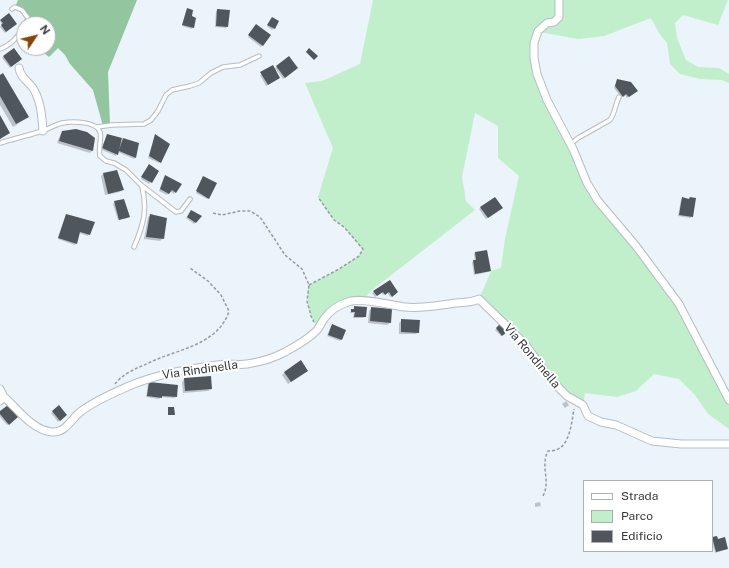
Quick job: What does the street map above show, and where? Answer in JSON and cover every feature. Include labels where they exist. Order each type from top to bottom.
[{"type":"street","points":[[559,0],[559,17],[554,22],[547,23],[538,32],[534,43],[534,58],[547,100],[587,183],[598,201],[636,246],[679,304],[729,400]]},
{"type":"street","points":[[19,68],[19,73],[33,89],[40,105],[43,131]]},
{"type":"street","name":"Via Rondinella","points":[[318,329],[331,310],[352,301],[416,308],[458,302],[471,302],[479,299],[525,344],[551,380],[567,396],[583,405],[588,416],[601,422],[616,425],[652,441],[681,444],[729,444]]},
{"type":"street","name":"Via Rindinella","points":[[2,399],[41,428],[53,432],[62,430],[78,414],[118,391],[151,378],[167,373],[227,364],[247,364],[259,362],[284,352],[308,338],[318,329]]},
{"type":"street","points":[[0,388],[2,399]]},
{"type":"lane","points":[[12,9],[15,7],[22,10],[26,16]]},
{"type":"lane","points":[[0,49],[7,46],[16,39]]},
{"type":"lane","points":[[0,143],[43,131],[63,123],[80,122],[97,127],[144,124],[151,120],[166,96],[172,90],[199,83],[211,73],[223,67],[240,65],[259,56]]},
{"type":"lane","points":[[570,145],[578,138],[610,120],[613,116],[615,104],[619,97]]},
{"type":"lane","points":[[97,127],[100,133],[98,151],[100,156],[106,161],[114,162],[126,170],[141,186],[176,212],[181,211],[190,199]]},
{"type":"lane","points":[[134,247],[145,214],[145,200],[141,186]]},
{"type":"path","points":[[309,285],[339,269],[359,256],[362,248],[344,227],[334,220],[318,197]]},
{"type":"path","points":[[213,213],[222,215],[240,211],[250,211],[260,217],[285,255],[302,269],[309,285],[307,301],[311,316],[318,329]]},
{"type":"path","points":[[118,391],[115,383],[125,374],[159,358],[194,346],[214,333],[226,321],[229,311],[221,295],[208,281],[190,268]]},
{"type":"path","points":[[543,496],[547,489],[544,458],[548,452],[559,449],[565,443],[570,430],[575,401]]},
{"type":"green space","points":[[18,0],[137,0],[108,72],[110,125],[103,126],[93,90],[70,64],[65,55],[58,48],[56,50],[56,16],[26,16],[22,11],[15,7]]},
{"type":"green space","points":[[373,0],[728,0],[718,25],[683,15],[675,23],[677,38],[686,60],[698,67],[719,68],[729,74],[729,83],[722,80],[700,79],[680,74],[670,64],[667,43],[659,33],[651,18],[604,36],[578,39],[539,32],[534,43],[537,74],[587,183],[679,304],[729,400],[729,429],[708,414],[695,395],[679,379],[654,374],[636,391],[617,397],[585,393],[583,405],[567,396],[541,365],[479,299],[491,271],[501,268],[505,239],[519,176],[498,158],[498,126],[475,113],[462,177],[466,201],[475,210],[372,290],[362,301],[342,305],[318,329],[309,308],[309,285],[339,269],[359,256],[362,249],[344,227],[334,220],[318,197],[333,148],[305,83],[322,81],[360,64]]},
{"type":"building","points":[[187,8],[193,10],[192,16],[196,18],[194,28],[182,25]]},
{"type":"building","points":[[217,9],[230,10],[228,27],[216,26]]},
{"type":"building","points":[[9,13],[16,25],[6,32],[1,25],[3,23],[0,20]]},
{"type":"building","points":[[272,17],[279,21],[275,29],[267,25]]},
{"type":"building","points":[[256,24],[271,35],[263,46],[248,35]]},
{"type":"building","points":[[14,48],[16,51],[16,56],[20,56],[22,59],[11,67],[3,56]]},
{"type":"building","points":[[309,48],[318,56],[314,60],[306,52]]},
{"type":"building","points":[[289,56],[298,68],[285,78],[276,66]]},
{"type":"building","points":[[273,65],[280,78],[268,85],[260,72]]},
{"type":"building","points":[[3,73],[29,117],[16,124],[0,96],[0,75]]},
{"type":"building","points":[[617,79],[631,82],[638,91],[629,97],[626,94],[623,97],[615,86]]},
{"type":"building","points":[[0,115],[10,133],[0,139]]},
{"type":"building","points":[[76,129],[87,132],[95,138],[93,151],[59,141],[62,131]]},
{"type":"building","points":[[107,134],[122,138],[119,150],[123,138],[139,143],[136,158],[119,151],[118,155],[102,148]]},
{"type":"building","points":[[155,134],[170,144],[161,163],[149,156]]},
{"type":"building","points":[[149,164],[159,171],[152,183],[141,177]]},
{"type":"building","points":[[117,170],[124,190],[108,194],[103,173]]},
{"type":"building","points":[[165,175],[182,184],[176,193],[172,190],[169,194],[160,189]]},
{"type":"building","points":[[203,176],[217,183],[209,199],[196,191]]},
{"type":"building","points":[[495,197],[503,208],[488,218],[480,207]]},
{"type":"building","points":[[682,197],[689,199],[690,197],[696,198],[693,217],[679,215]]},
{"type":"building","points":[[124,199],[130,217],[119,220],[114,201]]},
{"type":"building","points":[[191,210],[202,216],[196,223],[187,217]]},
{"type":"building","points":[[66,214],[95,222],[90,235],[80,232],[77,244],[58,238]]},
{"type":"building","points":[[150,214],[167,218],[164,239],[146,237]]},
{"type":"building","points":[[487,250],[491,271],[475,274],[473,260],[476,260],[475,252]]},
{"type":"building","points":[[390,280],[398,292],[392,297],[389,292],[385,295],[383,292],[377,296],[373,291]]},
{"type":"building","points":[[354,306],[367,307],[366,317],[354,317],[355,312],[351,312],[351,309],[354,309]]},
{"type":"building","points":[[371,307],[392,309],[391,323],[370,321]]},
{"type":"building","points":[[401,319],[420,320],[419,333],[401,332]]},
{"type":"building","points":[[332,324],[346,330],[342,340],[328,335]]},
{"type":"building","points":[[500,324],[507,332],[502,336],[496,328]]},
{"type":"building","points":[[301,360],[308,371],[291,382],[284,372]]},
{"type":"building","points":[[211,376],[212,389],[185,391],[184,378]]},
{"type":"building","points":[[149,382],[178,385],[177,397],[162,396],[162,398],[147,396]]},
{"type":"building","points":[[8,405],[18,417],[9,425],[0,414],[0,411]]},
{"type":"building","points":[[59,405],[67,415],[60,421],[52,411]]},
{"type":"building","points":[[168,407],[174,407],[175,415],[168,415]]},
{"type":"building","points":[[717,536],[718,539],[725,537],[728,549],[716,552],[713,537]]}]
